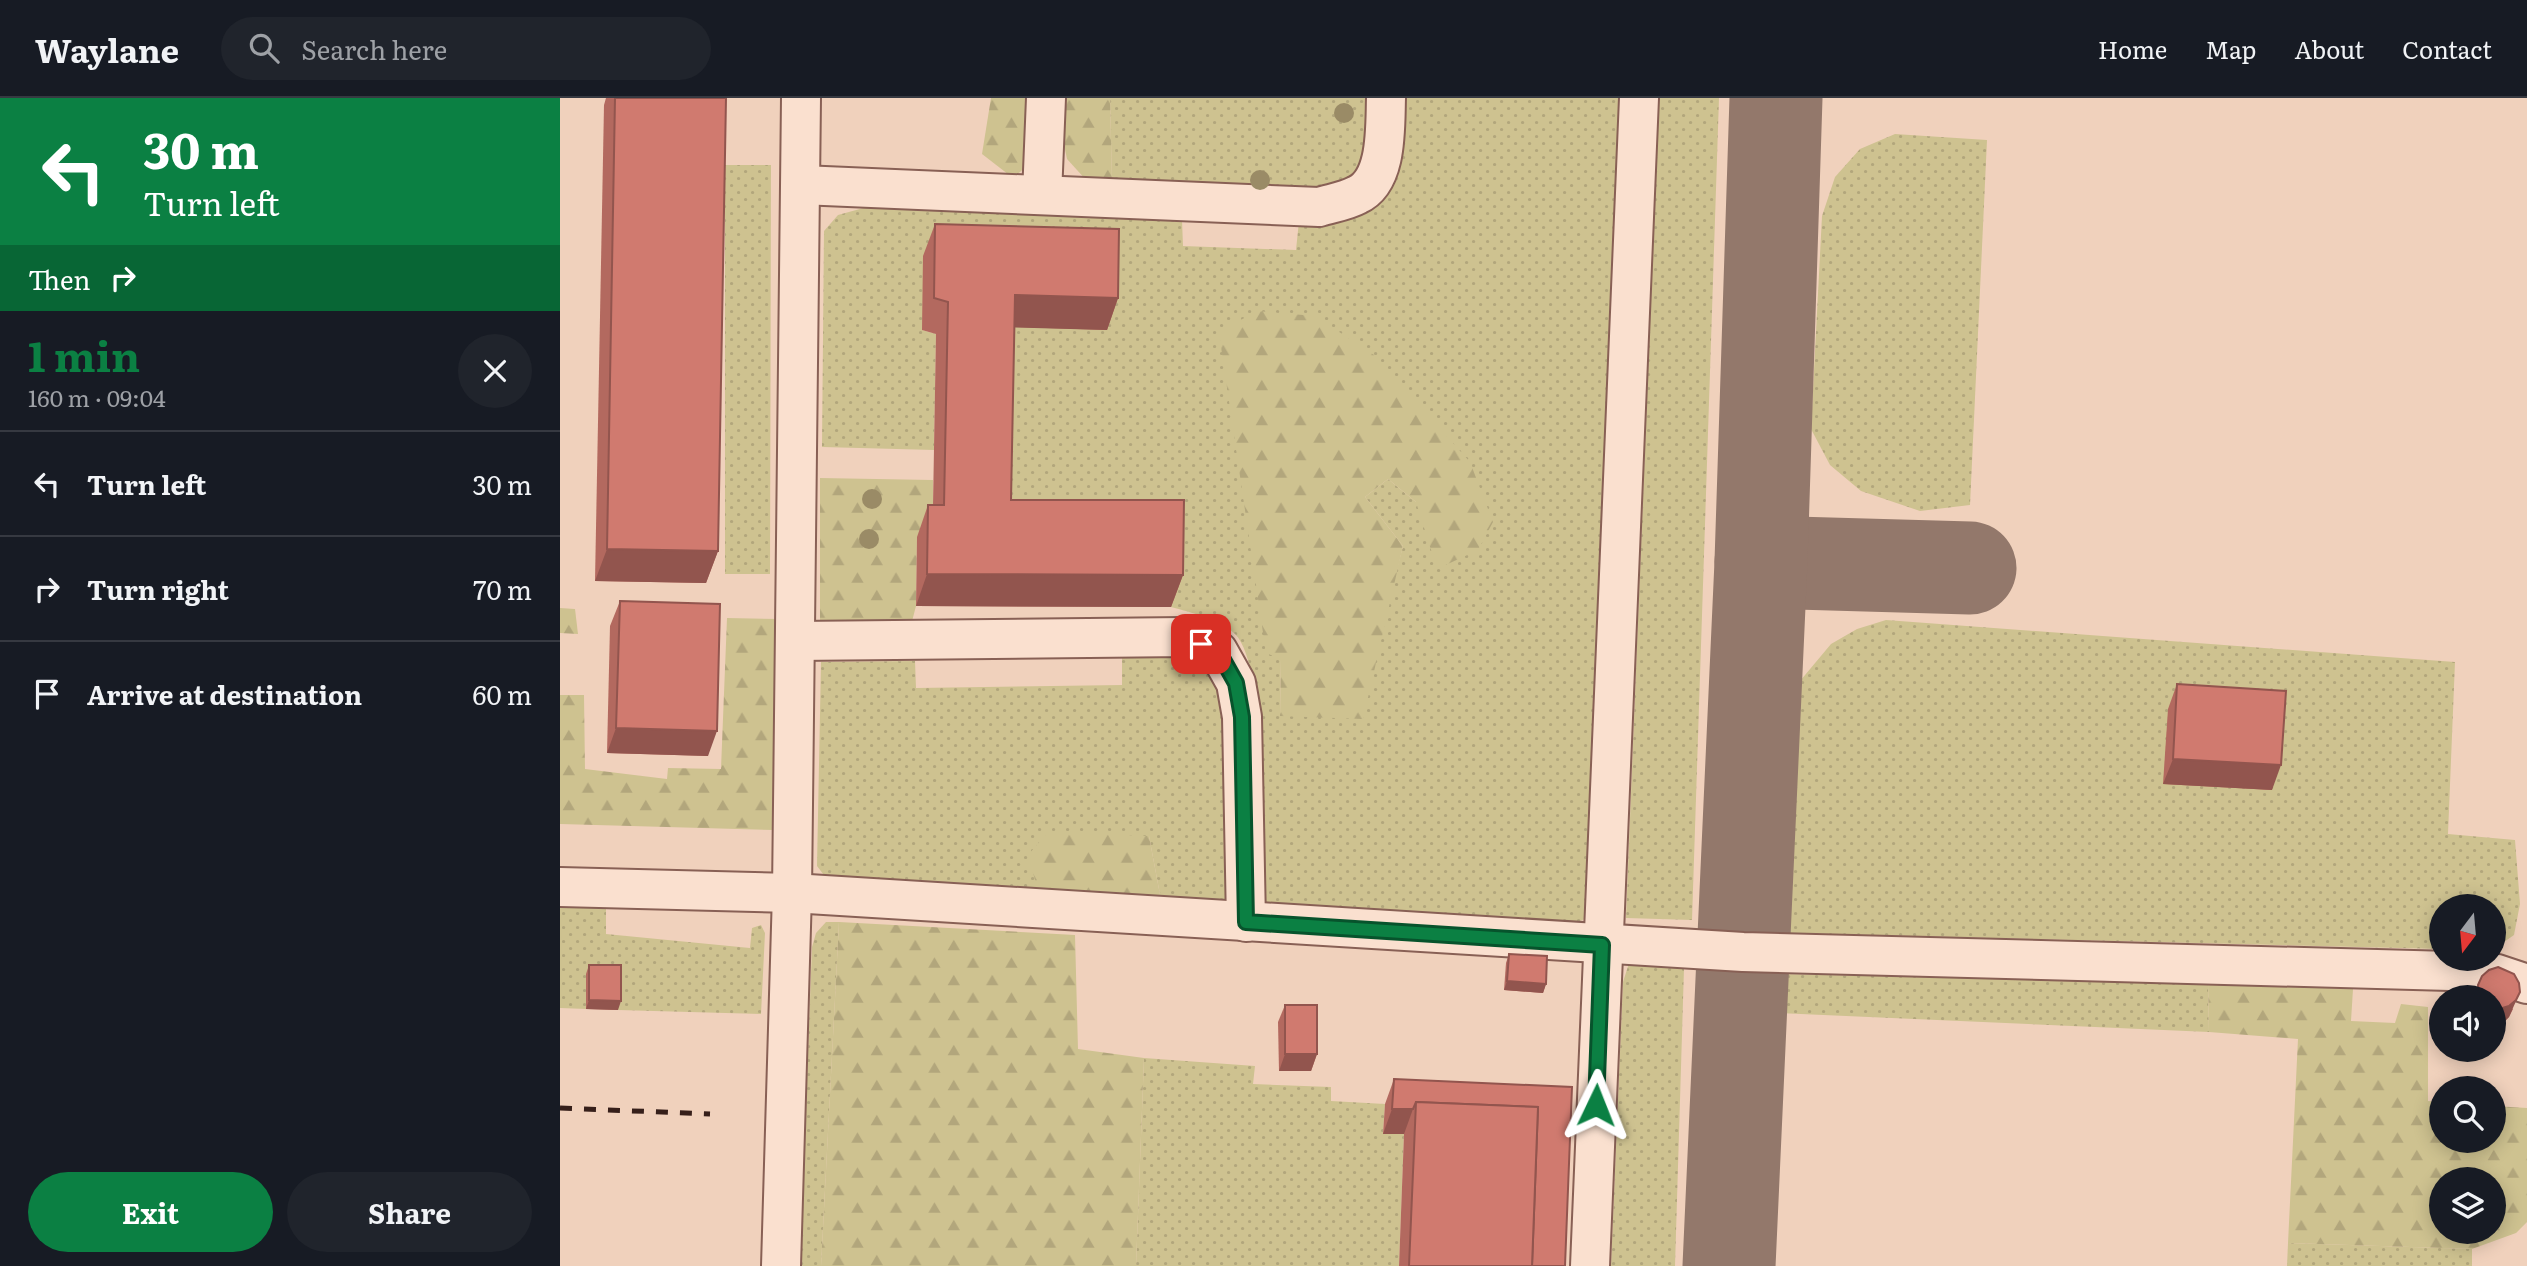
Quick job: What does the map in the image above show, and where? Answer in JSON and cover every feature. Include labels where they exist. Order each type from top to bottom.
[{"type":"street","points":[[781,1266],[792,893],[801,98]]},
{"type":"street","points":[[1042,195],[1045,98]]},
{"type":"street","points":[[801,184],[1319,207],[1360,194],[1377,175],[1384,145],[1386,98]]},
{"type":"street","points":[[1590,1266],[1639,98]]},
{"type":"street","points":[[796,641],[1185,637],[1218,651],[1236,683],[1242,717],[1246,922]]},
{"type":"street","points":[[560,887],[792,893],[1743,952],[2450,971],[2497,974],[2527,984]]},
{"type":"green space","points":[[991,98],[1029,98],[1028,165],[1013,178],[982,154]]},
{"type":"green space","points":[[1060,98],[1110,98],[1112,182],[1087,181],[1067,159],[1059,121]]},
{"type":"green space","points":[[1110,98],[1376,98],[1374,159],[1352,182],[1318,193],[1112,182]]},
{"type":"green space","points":[[1396,98],[1621,98],[1588,918],[1571,924],[1264,903],[1261,761],[1253,683],[1246,653],[1229,629],[1196,614],[1171,607],[1172,533],[999,532],[1003,327],[1108,261],[922,330],[936,334],[934,450],[822,447],[824,231],[838,215],[867,207],[1182,220],[1183,246],[1296,250],[1299,221],[1352,216]],"holes":[[[1374,355],[1416,502],[1388,479],[1365,497],[1403,546],[1391,592],[1280,716],[1281,659]]]},
{"type":"green space","points":[[1659,98],[1719,98],[1692,920],[1626,918]]},
{"type":"green space","points":[[1895,134],[1987,140],[1970,505],[1920,511],[1861,491],[1830,465],[1811,429],[1822,216],[1835,177],[1860,149]]},
{"type":"green space","points":[[725,165],[771,165],[770,574],[725,574]]},
{"type":"green space","points":[[1256,311],[1315,316],[1374,355],[1470,462],[1493,522],[1478,550],[1437,569],[1416,502],[1388,479],[1365,497],[1403,546],[1363,719],[1280,716],[1281,659],[1266,653],[1219,333]]},
{"type":"green space","points":[[820,478],[933,480],[933,537],[917,537],[916,606],[910,629],[820,628]]},
{"type":"green space","points":[[560,608],[575,609],[578,634],[560,633]]},
{"type":"green space","points":[[727,618],[780,619],[774,830],[560,824],[560,695],[584,695],[585,769],[667,779],[668,768],[721,769]]},
{"type":"green space","points":[[1886,620],[2455,662],[2448,834],[2515,840],[2520,904],[2514,935],[2506,941],[2506,894],[2429,894],[2429,949],[1787,933],[1793,710],[1800,681],[1831,644],[1857,629]]},
{"type":"green space","points":[[1164,650],[1200,658],[1217,681],[1225,713],[1230,903],[1161,900],[1149,836],[1039,894],[830,883],[817,866],[821,662],[915,661],[916,688],[1122,685],[1122,658]]},
{"type":"green space","points":[[1048,832],[1149,836],[1161,900],[1039,894],[1028,855]]},
{"type":"green space","points":[[560,901],[606,902],[606,934],[750,948],[752,928],[761,925],[765,933],[761,1014],[618,1010],[586,974],[586,1009],[560,1008]]},
{"type":"green space","points":[[826,922],[839,922],[821,1266],[800,1266],[812,947],[816,933]]},
{"type":"green space","points":[[839,922],[1075,935],[1078,1049],[1144,1058],[1136,1266],[821,1266]]},
{"type":"green space","points":[[1673,959],[1684,968],[1675,1266],[1611,1266],[1623,982],[1630,960]]},
{"type":"green space","points":[[1778,974],[2208,983],[2209,1032],[1778,1013]]},
{"type":"green space","points":[[2208,983],[2353,989],[2351,1021],[2395,1023],[2401,1004],[2428,1007],[2429,1153],[2506,1153],[2506,1107],[2527,1108],[2527,1222],[2516,1233],[2506,1237],[2506,1167],[2429,1167],[2429,1244],[2486,1244],[2472,1249],[2288,1243],[2298,1039],[2209,1032]]},
{"type":"green space","points":[[1144,1058],[1255,1066],[1253,1084],[1331,1087],[1331,1101],[1385,1104],[1383,1133],[1404,1134],[1399,1266],[1136,1266]]},
{"type":"green space","points":[[2288,1243],[2472,1249],[2472,1266],[2287,1266]]},
{"type":"building","points":[[615,98],[726,98],[718,551],[607,549]]},
{"type":"building","points":[[935,224],[1119,229],[1118,298],[1015,295],[1011,500],[1184,500],[1183,575],[927,574],[928,505],[944,505],[948,302],[934,298]]},
{"type":"building","points":[[620,601],[720,604],[717,731],[616,728]]},
{"type":"building","points":[[2177,684],[2286,691],[2281,765],[2173,759]]},
{"type":"building","points":[[1509,954],[1547,956],[1546,984],[1507,981]]},
{"type":"building","points":[[589,965],[621,965],[621,1001],[589,1000]]},
{"type":"building","points":[[2506,970],[2514,974],[2520,992],[2516,1000],[2506,1007],[2506,985],[2478,985],[2488,971]]},
{"type":"building","points":[[1285,1005],[1317,1005],[1317,1054],[1285,1054]]},
{"type":"building","points":[[1394,1079],[1572,1087],[1565,1266],[1532,1266],[1538,1107],[1416,1102],[1413,1109],[1392,1109]]},
{"type":"building","points":[[1416,1102],[1538,1107],[1532,1266],[1409,1266]]},
{"type":"taxiway","points":[[1729,1266],[1761,562],[1776,98]]},
{"type":"taxiway","points":[[1761,562],[1970,568]]},
{"type":"railway","points":[[560,1108],[710,1114]]},
{"type":"route","points":[[1201,644],[1218,651],[1236,683],[1242,717],[1246,922],[1602,945],[1596,1105]]}]
